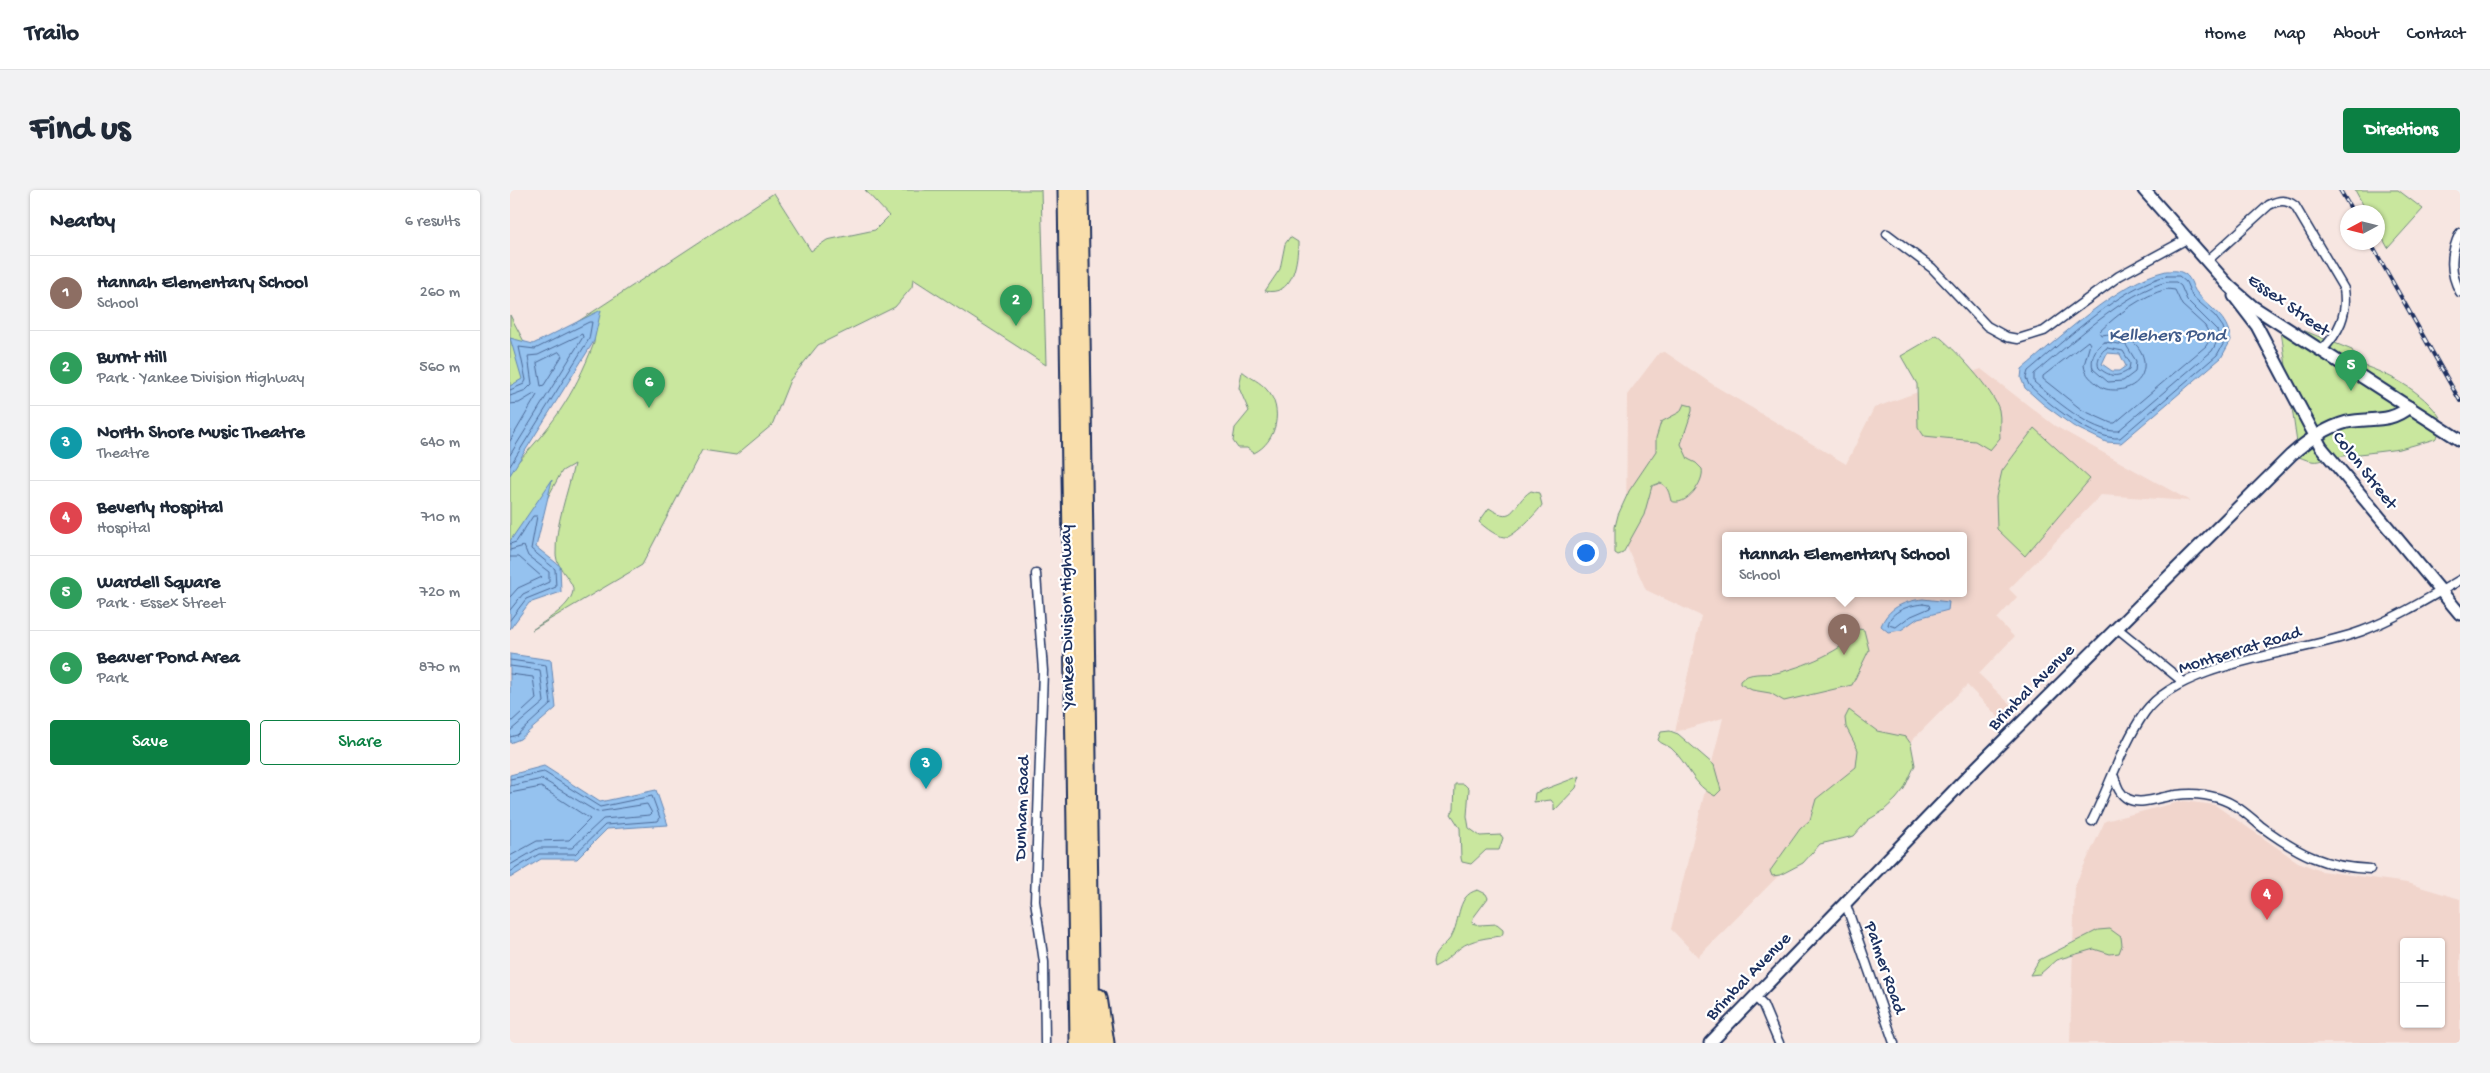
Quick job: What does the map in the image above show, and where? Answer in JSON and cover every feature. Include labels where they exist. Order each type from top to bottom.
[{"type":"highway","name":"Yankee Division Highway","points":[[1066,190],[1078,1043]]},
{"type":"highway","name":"Yankee Division Highway","points":[[1080,190],[1092,1043]]},
{"type":"highway","points":[[1090,933],[1106,1043]]},
{"type":"main road","name":"Essex Street","points":[[2144,190],[2229,286],[2278,323],[2460,440]]},
{"type":"main road","name":"Colon Street","points":[[2229,286],[2230,292],[2257,326],[2321,447],[2460,614]]},
{"type":"main road","points":[[2266,342],[2267,334],[2278,323]]},
{"type":"main road","name":"Brimbal Avenue","points":[[1710,1043],[1845,902],[2291,455],[2315,436],[2346,423],[2392,418],[2409,407]]},
{"type":"street","points":[[2207,261],[2269,205],[2277,201],[2290,201],[2296,206],[2344,289],[2346,302],[2344,317],[2331,340],[2321,350]]},
{"type":"street","points":[[1887,234],[1932,268],[1987,326],[2007,337],[2018,339],[2044,331],[2119,276],[2188,239]]},
{"type":"street","points":[[2458,236],[2452,269],[2460,292]]},
{"type":"street","name":"Dunham Road","points":[[1036,574],[1043,671],[1035,901],[1044,962],[1045,1043]]},
{"type":"street","name":"Montserrat Road","points":[[2092,821],[2114,777],[2117,763],[2146,711],[2182,681],[2268,655],[2322,643],[2363,630],[2460,580]]},
{"type":"street","points":[[2117,628],[2182,681]]},
{"type":"street","points":[[2114,777],[2119,791],[2129,800],[2141,801],[2196,794],[2217,797],[2231,803],[2297,850],[2322,863],[2341,868],[2370,869]]},
{"type":"street","name":"Palmer Road","points":[[1845,902],[1894,1043]]},
{"type":"street","points":[[1755,997],[1763,1005],[1779,1043]]},
{"type":"shaded area","points":[[1665,352],[1715,386],[1846,464],[1874,408],[1981,369],[2055,426],[2190,501],[2101,495],[2009,589],[2017,597],[1997,619],[2014,637],[1979,674],[2018,712],[2006,725],[1967,685],[1698,957],[1671,929],[1723,718],[1675,732],[1701,616],[1646,590],[1626,545],[1627,395],[1659,353]]},
{"type":"shaded area","points":[[2183,801],[2215,805],[2298,862],[2321,871],[2407,883],[2460,899],[2460,1043],[2070,1043],[2075,885],[2105,821]]},
{"type":"green space","points":[[865,190],[1041,190],[1046,365],[913,279],[912,287],[895,307],[818,345],[790,380],[772,425],[736,455],[702,450],[642,565],[532,630],[562,608],[571,597],[573,591],[573,587],[559,566],[556,555],[556,543],[574,464],[562,471],[510,567],[510,470],[549,426],[569,396],[586,363],[594,339],[510,403],[510,315],[530,353],[774,193],[811,251],[827,240],[875,230],[889,216]]},
{"type":"green space","points":[[2355,190],[2398,190],[2423,209],[2388,248],[2385,243],[2385,205],[2363,205]]},
{"type":"green space","points":[[1290,237],[1298,242],[1296,262],[1291,278],[1281,289],[1265,291],[1280,269],[1285,244]]},
{"type":"green space","points":[[2281,331],[2305,331],[2352,350],[2359,364],[2396,380],[2419,395],[2429,404],[2445,426],[2435,439],[2400,449],[2316,461],[2299,457]]},
{"type":"green space","points":[[1937,335],[1982,381],[1996,402],[2000,413],[2000,438],[1990,450],[1975,441],[1924,436],[1918,427],[1917,384],[1901,356]]},
{"type":"green space","points":[[1242,371],[1265,387],[1272,397],[1275,406],[1276,424],[1273,433],[1262,448],[1254,453],[1247,448],[1238,448],[1233,441],[1235,428],[1249,411],[1239,388]]},
{"type":"green space","points":[[1684,404],[1692,406],[1692,411],[1681,444],[1688,459],[1702,469],[1701,480],[1688,497],[1683,501],[1677,502],[1671,501],[1668,490],[1663,484],[1660,483],[1652,486],[1644,515],[1623,553],[1618,555],[1615,553],[1615,527],[1618,515],[1629,491],[1656,451],[1656,438],[1661,422],[1680,412]]},
{"type":"green space","points":[[2034,428],[2090,479],[2025,556],[1997,529],[1996,497],[2002,471]]},
{"type":"green space","points":[[1531,491],[1539,493],[1542,505],[1526,523],[1510,536],[1500,536],[1479,522],[1489,508],[1504,515],[1509,514]]},
{"type":"green space","points":[[1859,629],[1864,630],[1869,650],[1852,685],[1784,701],[1770,693],[1752,690],[1740,684],[1740,681],[1748,676],[1786,671],[1822,657],[1844,644]]},
{"type":"green space","points":[[1849,710],[1877,731],[1906,737],[1911,744],[1915,765],[1904,789],[1883,811],[1868,820],[1854,836],[1820,844],[1803,863],[1780,875],[1772,876],[1770,871],[1800,829],[1810,820],[1816,799],[1856,767],[1858,750],[1846,727],[1845,718]]},
{"type":"green space","points":[[1670,731],[1678,734],[1714,765],[1721,790],[1715,796],[1701,786],[1671,748],[1658,740],[1661,732]]},
{"type":"green space","points":[[1580,776],[1576,788],[1554,811],[1554,804],[1551,800],[1534,802],[1535,793]]},
{"type":"green space","points":[[1455,784],[1464,784],[1469,789],[1467,816],[1469,828],[1480,836],[1501,835],[1503,838],[1499,850],[1486,850],[1471,864],[1462,862],[1460,828],[1451,814],[1454,809]]},
{"type":"green space","points":[[1478,890],[1486,894],[1488,898],[1473,918],[1472,923],[1479,925],[1497,924],[1503,929],[1503,933],[1501,936],[1480,939],[1465,945],[1434,967],[1435,956],[1452,935],[1465,898],[1470,893]]},
{"type":"green space","points":[[2110,929],[2121,937],[2122,945],[2119,953],[2110,954],[2094,949],[2056,960],[2040,974],[2030,975],[2039,960],[2098,930]]},
{"type":"water","name":"Kellehers Pond","points":[[2166,271],[2178,271],[2185,274],[2197,293],[2226,324],[2231,340],[2221,358],[2121,443],[2106,442],[2073,426],[2043,404],[2025,388],[2021,378],[2022,369],[2110,298],[2148,277]],"holes":[[[2107,353],[2120,354],[2126,366],[2119,371],[2112,371],[2102,364]]]},
{"type":"water","points":[[601,310],[594,341],[510,475],[510,386],[522,379],[510,338],[533,344]]},
{"type":"water","points":[[552,480],[536,547],[560,566],[561,592],[529,603],[510,629],[510,541]]},
{"type":"water","points":[[1923,599],[1949,602],[1948,610],[1918,618],[1901,630],[1888,632],[1881,626],[1888,614],[1898,606]]},
{"type":"water","points":[[510,654],[551,660],[556,708],[520,739],[510,743]]},
{"type":"water","points":[[544,766],[600,802],[656,790],[668,825],[607,829],[577,859],[541,859],[510,878],[510,775]]},
{"type":"railway","points":[[2340,190],[2349,205]]},
{"type":"railway","points":[[2375,250],[2460,401]]},
{"type":"place","name":"Burnt Hill","points":[[1016,326]]},
{"type":"place","name":"Wardell Square","points":[[2351,391]]},
{"type":"place","name":"Beaver Pond Area","points":[[649,408]]},
{"type":"place","name":"Hannah Elementary School","points":[[1844,655]]},
{"type":"place","name":"North Shore Music Theatre","points":[[926,789]]},
{"type":"place","name":"Beverly Hospital","points":[[2267,920]]}]
